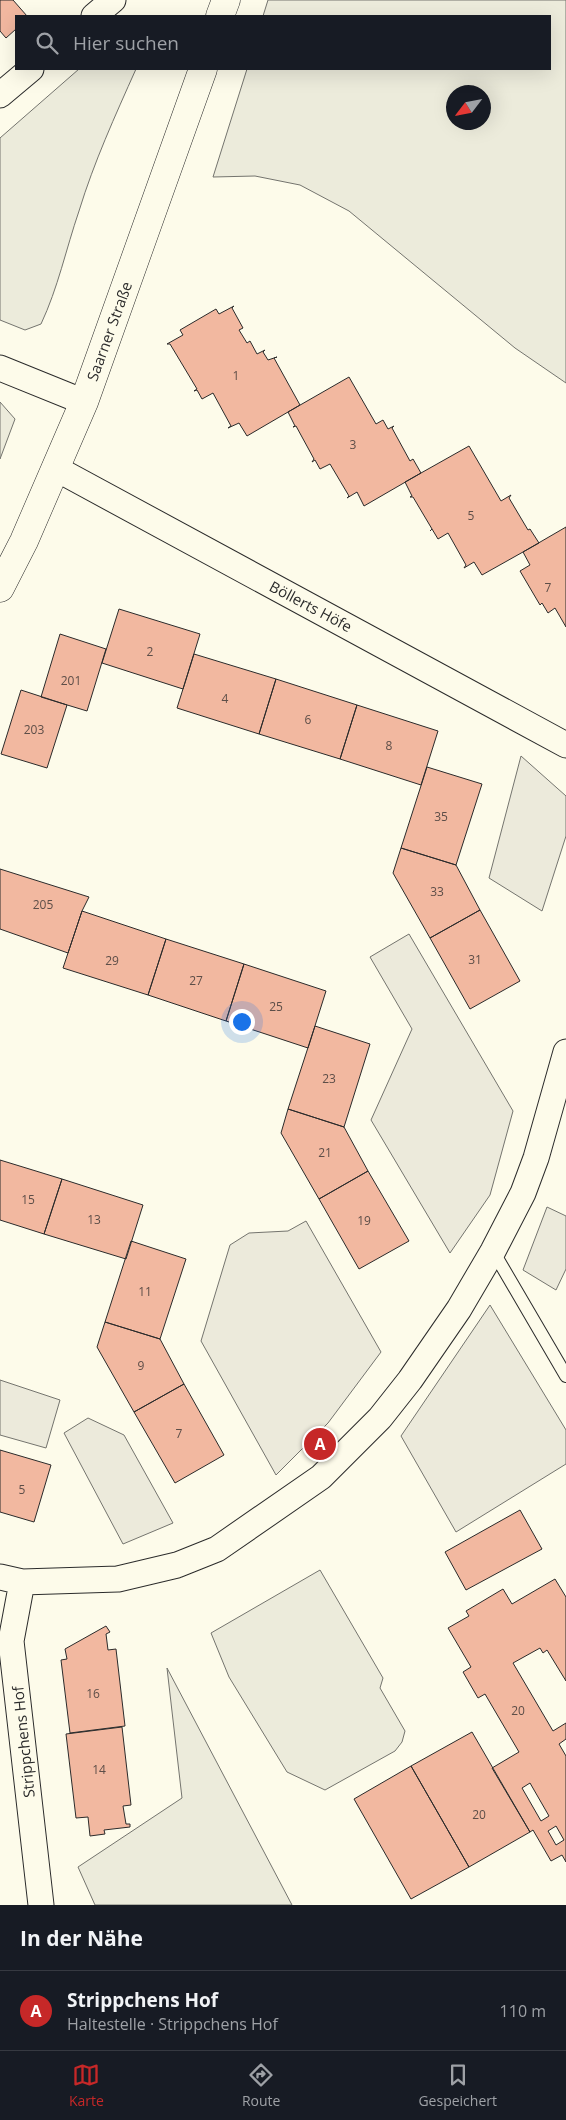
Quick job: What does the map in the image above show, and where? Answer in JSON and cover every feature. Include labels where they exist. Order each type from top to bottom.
[{"type":"main road","points":[[220,15],[226,0]]},
{"type":"main road","name":"Saarner Straße","points":[[0,588],[24,541],[84,402],[203,70]]},
{"type":"street","points":[[95,15],[113,0]]},
{"type":"street","points":[[0,95],[30,70]]},
{"type":"street","points":[[0,368],[84,402]]},
{"type":"street","name":"Böllerts Höfe","points":[[55,468],[566,745]]},
{"type":"street","name":"Strippchens Hof","points":[[38,1904],[12,1641],[11,1580],[118,1579],[177,1565],[218,1549],[321,1478],[380,1418],[410,1380],[459,1310],[493,1251],[523,1194],[536,1158],[566,1052]]},
{"type":"lane","points":[[493,1251],[566,1376]]},
{"type":"shaded area","points":[[268,0],[566,0],[566,383],[515,348],[349,211],[300,185],[255,176],[213,177],[247,70],[551,70],[551,15],[263,15]]},
{"type":"shaded area","points":[[78,70],[136,70],[91,175],[47,310],[41,324],[25,330],[0,320],[0,138]]},
{"type":"shaded area","points":[[0,402],[15,419],[0,459]]},
{"type":"shaded area","points":[[521,756],[566,796],[566,836],[542,911],[489,878]]},
{"type":"shaded area","points":[[409,934],[513,1111],[490,1195],[450,1253],[371,1120],[412,1029],[370,957]]},
{"type":"shaded area","points":[[547,1207],[566,1216],[566,1269],[556,1290],[523,1270]]},
{"type":"shaded area","points":[[306,1221],[381,1352],[328,1423],[276,1475],[201,1341],[230,1245],[249,1233],[288,1231]]},
{"type":"shaded area","points":[[490,1305],[566,1430],[566,1464],[456,1532],[401,1436]]},
{"type":"shaded area","points":[[0,1380],[60,1400],[46,1448],[0,1435]]},
{"type":"shaded area","points":[[88,1418],[124,1435],[173,1523],[123,1544],[64,1433]]},
{"type":"shaded area","points":[[320,1570],[383,1678],[380,1688],[405,1731],[402,1742],[395,1751],[325,1790],[287,1772],[229,1677],[211,1633]]},
{"type":"shaded area","points":[[167,1668],[292,1905],[95,1905],[78,1867],[182,1798]]},
{"type":"building","points":[[0,0],[13,0],[26,15],[15,15],[15,30],[6,38],[0,31]]},
{"type":"building","points":[[234,306],[232,308],[243,328],[239,330],[247,343],[250,341],[257,354],[265,350],[263,352],[268,360],[274,358],[300,405],[247,436],[239,423],[228,428],[231,426],[213,393],[202,399],[197,390],[194,391],[197,389],[170,344],[167,344],[183,335],[180,330],[216,309],[219,314]]},
{"type":"building","points":[[349,377],[376,424],[383,420],[388,429],[394,426],[392,428],[410,461],[413,459],[421,473],[364,506],[357,492],[347,498],[349,496],[330,464],[320,469],[315,460],[312,462],[314,459],[296,426],[293,427],[295,426],[288,412]]},
{"type":"building","points":[[469,446],[501,501],[511,495],[509,498],[528,530],[530,529],[539,543],[482,575],[474,562],[464,568],[466,565],[448,533],[438,539],[413,497],[410,497],[412,496],[405,482]]},
{"type":"building","points":[[566,527],[566,627],[555,608],[548,613],[542,603],[540,605],[520,571],[530,565],[523,552]]},
{"type":"building","points":[[119,609],[200,634],[183,689],[102,663]]},
{"type":"building","points":[[60,634],[106,649],[87,711],[41,697]]},
{"type":"building","points":[[194,654],[276,679],[259,734],[177,708]]},
{"type":"building","points":[[276,679],[357,705],[340,759],[259,734]]},
{"type":"building","points":[[21,690],[67,705],[47,768],[1,754]]},
{"type":"building","points":[[357,705],[438,731],[421,785],[340,759]]},
{"type":"building","points":[[427,767],[482,784],[456,865],[401,848]]},
{"type":"building","points":[[401,848],[456,865],[480,910],[430,938],[393,873]]},
{"type":"building","points":[[0,869],[89,897],[82,911],[68,953],[0,929]]},
{"type":"building","points":[[480,910],[520,981],[470,1009],[430,938]]},
{"type":"building","points":[[82,911],[166,939],[148,995],[63,968]]},
{"type":"building","points":[[166,939],[244,964],[226,1021],[148,995]]},
{"type":"building","points":[[244,964],[326,991],[308,1048],[226,1021]]},
{"type":"building","points":[[315,1026],[370,1044],[344,1127],[288,1109]]},
{"type":"building","points":[[288,1109],[344,1127],[368,1171],[319,1199],[281,1133]]},
{"type":"building","points":[[0,1160],[62,1179],[44,1234],[0,1220]]},
{"type":"building","points":[[368,1171],[409,1241],[359,1269],[319,1199]]},
{"type":"building","points":[[62,1179],[143,1205],[126,1259],[44,1234]]},
{"type":"building","points":[[131,1241],[186,1259],[160,1339],[105,1322]]},
{"type":"building","points":[[105,1322],[160,1339],[184,1384],[134,1412],[97,1347]]},
{"type":"building","points":[[184,1384],[224,1455],[175,1483],[134,1412]]},
{"type":"building","points":[[0,1450],[51,1465],[34,1522],[0,1512]]},
{"type":"building","points":[[520,1510],[542,1549],[466,1590],[445,1552]]},
{"type":"building","points":[[555,1579],[566,1597],[566,1681],[547,1650],[543,1653],[540,1648],[513,1663],[553,1731],[566,1723],[566,1739],[559,1744],[566,1756],[566,1862],[562,1855],[551,1861],[533,1830],[530,1832],[492,1768],[519,1752],[485,1694],[478,1698],[463,1672],[471,1667],[448,1628],[469,1616],[466,1611],[503,1589],[512,1604]],"holes":[[[530,1783],[549,1816],[541,1821],[522,1788]],[[556,1826],[564,1840],[556,1845],[548,1831]]]},
{"type":"building","points":[[106,1626],[110,1632],[106,1634],[108,1650],[116,1649],[125,1726],[70,1733],[61,1660],[67,1659],[65,1649]]},
{"type":"building","points":[[122,1727],[131,1805],[123,1806],[126,1824],[130,1824],[130,1827],[104,1830],[105,1834],[90,1836],[88,1817],[76,1818],[66,1734]]},
{"type":"building","points":[[472,1732],[530,1832],[469,1867],[411,1766]]},
{"type":"building","points":[[411,1766],[469,1867],[411,1899],[354,1799]]},
{"type":"place","name":"Strippchens Hof","points":[[320,1444]]}]
